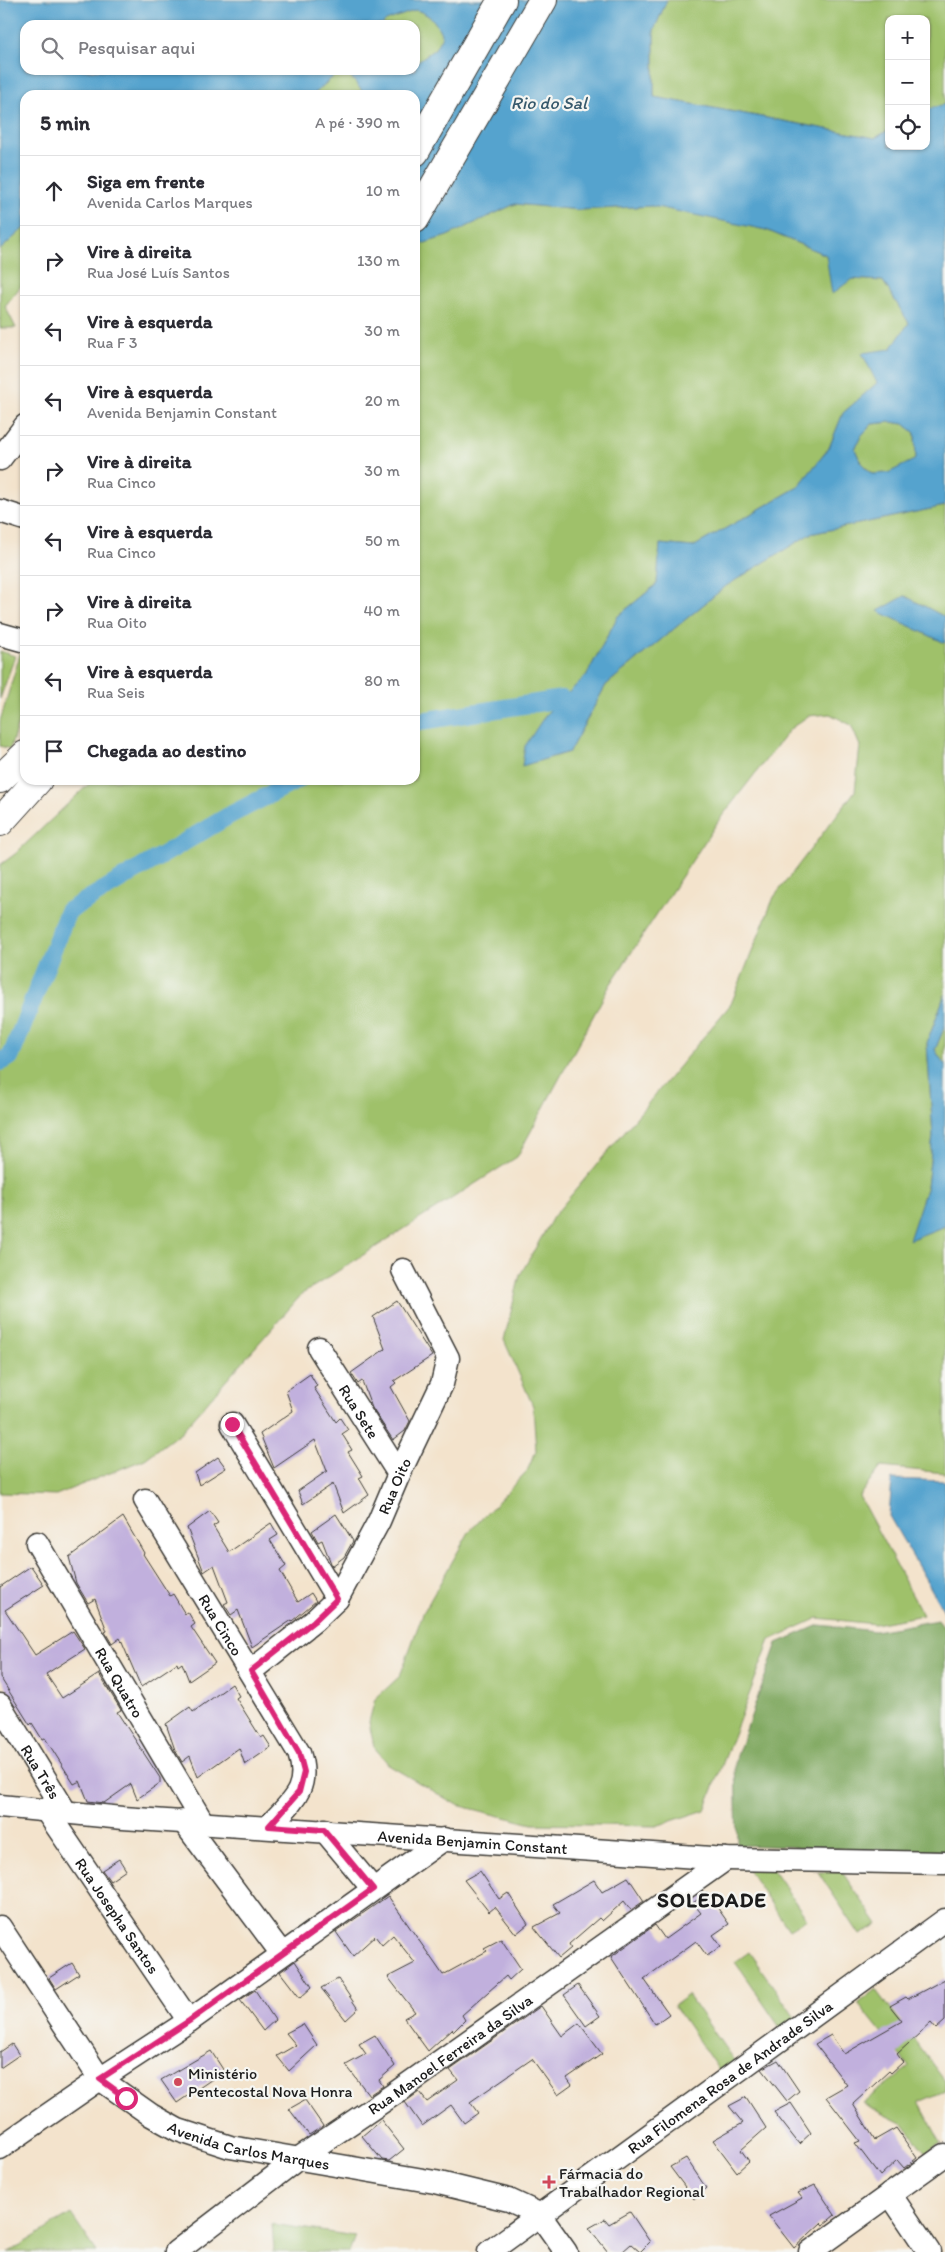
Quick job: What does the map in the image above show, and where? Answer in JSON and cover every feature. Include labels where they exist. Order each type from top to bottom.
[{"type":"main road","points":[[420,143],[502,0]]},
{"type":"main road","points":[[420,210],[543,0]]},
{"type":"main road","points":[[0,779],[20,760]]},
{"type":"main road","points":[[0,822],[33,785]]},
{"type":"street","points":[[0,459],[20,433]]},
{"type":"street","points":[[0,511],[20,517]]},
{"type":"street","points":[[0,634],[20,640]]},
{"type":"street","name":"Rua Oito","points":[[251,1671],[314,1621],[337,1599],[379,1521],[442,1384],[448,1358],[403,1270]]},
{"type":"street","name":"Rua Sete","points":[[319,1348],[399,1474]]},
{"type":"street","points":[[232,1424],[337,1599]]},
{"type":"street","name":"Rua Cinco","points":[[145,1500],[251,1671],[299,1753],[304,1772],[299,1792],[269,1826]]},
{"type":"street","name":"Rua Quatro","points":[[37,1543],[193,1822],[282,1954]]},
{"type":"street","name":"Rua Três","points":[[0,1706],[54,1810]]},
{"type":"street","name":"Avenida Benjamin Constant","points":[[0,1806],[193,1822],[726,1859],[945,1863]]},
{"type":"street","name":"Rua Josepha Santos","points":[[54,1810],[189,2021]]},
{"type":"street","points":[[324,1830],[373,1889]]},
{"type":"street","points":[[0,2148],[189,2021],[444,1839]]},
{"type":"street","name":"Rua Manoel Ferreira da Silva","points":[[176,2252],[296,2160],[402,2088],[726,1859]]},
{"type":"street","name":"Rua Filomena Rosa de Andrade Silva","points":[[489,2252],[945,1920]]},
{"type":"street","name":"Avenida Carlos Marques","points":[[0,1927],[100,2079],[151,2115],[178,2130],[230,2147],[296,2160],[444,2184],[509,2200],[539,2214],[566,2252]]},
{"type":"street","points":[[810,2252],[945,2155]]},
{"type":"street","points":[[890,2194],[928,2252]]},
{"type":"green space","points":[[667,0],[945,0],[945,104],[930,109],[930,15],[885,15],[885,132],[875,138],[654,97],[654,30]]},
{"type":"green space","points":[[416,10],[432,19],[438,26],[442,36],[435,49],[420,60],[420,20],[388,20]]},
{"type":"green space","points":[[335,75],[350,75],[361,90],[318,90]]},
{"type":"green space","points":[[515,204],[580,210],[652,206],[766,230],[826,255],[852,279],[883,281],[909,323],[891,349],[877,383],[843,413],[829,448],[798,487],[693,547],[660,544],[657,584],[618,616],[586,676],[546,714],[522,765],[569,752],[606,685],[726,586],[810,534],[945,506],[945,617],[905,596],[879,611],[945,643],[945,994],[927,1043],[933,1136],[927,1186],[910,1239],[945,1226],[945,1473],[881,1467],[859,1496],[923,1615],[875,1624],[818,1618],[770,1640],[705,1810],[656,1826],[532,1824],[457,1805],[390,1766],[374,1747],[369,1722],[375,1699],[400,1676],[423,1613],[469,1532],[527,1471],[536,1451],[533,1406],[504,1340],[520,1275],[553,1217],[731,1004],[774,897],[855,791],[860,746],[851,725],[830,714],[808,716],[790,729],[719,820],[610,985],[517,1157],[302,1294],[181,1432],[145,1459],[56,1495],[0,1493],[0,865],[15,854],[88,785],[420,785],[420,244],[447,236]]},
{"type":"green space","points":[[20,232],[20,287],[5,306],[16,328],[0,328],[0,250]]},
{"type":"green space","points":[[891,422],[904,424],[915,433],[916,460],[888,473],[873,474],[861,463],[855,449],[861,436],[872,424]]},
{"type":"green space","points":[[0,651],[15,656],[0,699]]},
{"type":"green space","points":[[20,654],[20,717],[10,749],[0,746],[0,721]]},
{"type":"green space","points":[[945,1026],[945,1065],[935,1050]]},
{"type":"green space","points":[[938,1620],[945,1629],[945,1852],[737,1845],[735,1761],[777,1643],[819,1625],[875,1631]]},
{"type":"green space","points":[[746,1867],[771,1867],[807,1919],[789,1930]]},
{"type":"green space","points":[[818,1872],[842,1872],[878,1924],[860,1935]]},
{"type":"green space","points":[[749,1952],[796,2019],[781,2029],[735,1962]]},
{"type":"green space","points":[[876,1989],[945,2081],[945,2091],[919,2102],[941,2143],[926,2153],[902,2123],[862,2103],[909,2067],[858,2003]]},
{"type":"green space","points":[[688,1995],[735,2062],[720,2072],[674,2005]]},
{"type":"green space","points":[[71,2214],[97,2252],[9,2252]]},
{"type":"green space","points":[[272,2224],[355,2236],[349,2252],[272,2252],[274,2250]]},
{"type":"water","name":"Rio do Sal","points":[[0,0],[667,0],[654,30],[654,97],[875,138],[885,132],[885,150],[930,150],[930,109],[945,104],[945,506],[810,534],[726,586],[606,685],[569,752],[522,766],[525,746],[546,714],[586,676],[618,616],[657,584],[660,544],[693,547],[798,487],[829,448],[843,413],[877,383],[862,353],[891,349],[909,323],[883,281],[852,279],[832,294],[826,255],[766,230],[652,206],[580,210],[515,204],[447,236],[420,244],[420,90],[361,90],[350,75],[420,75],[420,60],[435,49],[442,36],[438,26],[432,19],[416,10],[389,20],[20,20],[20,75],[335,75],[318,90],[20,90],[20,232],[0,250]],"holes":[[[891,422],[904,424],[915,433],[916,459],[888,473],[872,474],[861,463],[855,449],[861,436],[872,424]]]},
{"type":"water","points":[[905,596],[945,617],[945,643],[878,611]]},
{"type":"water","points":[[945,994],[945,1026],[935,1050],[945,1065],[945,1226],[909,1240],[927,1186],[933,1136],[927,1043]]},
{"type":"water","points":[[892,1479],[945,1481],[945,1613],[889,1516]]},
{"type":"building","points":[[397,1301],[432,1356],[394,1381],[396,1383],[391,1387],[410,1421],[405,1431],[393,1440],[372,1408],[362,1381],[358,1384],[351,1373],[385,1349],[373,1317]]},
{"type":"building","points":[[310,1374],[317,1386],[314,1388],[336,1422],[340,1418],[348,1430],[342,1434],[352,1450],[348,1452],[363,1476],[359,1478],[369,1495],[344,1513],[333,1484],[303,1504],[298,1491],[327,1471],[315,1440],[274,1468],[260,1434],[293,1411],[286,1391]]},
{"type":"building","points":[[218,1457],[226,1468],[199,1485],[195,1473]]},
{"type":"building","points":[[210,1511],[218,1523],[213,1526],[229,1552],[271,1523],[278,1535],[270,1540],[286,1566],[280,1571],[298,1602],[311,1593],[316,1601],[292,1621],[252,1647],[238,1610],[231,1615],[224,1604],[228,1602],[214,1565],[204,1572],[187,1528]]},
{"type":"building","points":[[336,1514],[353,1541],[344,1557],[332,1566],[322,1540],[318,1542],[312,1531]]},
{"type":"building","points":[[123,1517],[143,1554],[170,1596],[173,1594],[185,1614],[188,1612],[195,1624],[191,1627],[215,1663],[189,1681],[182,1663],[178,1666],[177,1663],[141,1687],[120,1638],[112,1644],[105,1632],[107,1631],[95,1599],[88,1603],[76,1583],[69,1557]]},
{"type":"building","points":[[31,1566],[44,1585],[5,1610],[35,1655],[73,1631],[85,1649],[46,1674],[62,1698],[99,1674],[121,1710],[117,1712],[160,1778],[160,1783],[137,1799],[131,1784],[104,1803],[88,1801],[80,1781],[74,1784],[45,1738],[42,1739],[32,1723],[30,1725],[0,1677],[0,1587]]},
{"type":"building","points":[[232,1684],[239,1696],[236,1698],[261,1738],[264,1736],[271,1747],[245,1765],[239,1748],[198,1777],[190,1756],[182,1762],[175,1750],[166,1724],[190,1707],[193,1712]]},
{"type":"building","points":[[119,1859],[126,1870],[110,1881],[102,1870]]},
{"type":"building","points":[[480,1871],[499,1899],[508,1893],[528,1924],[516,1934],[495,1907],[489,1912],[464,1880]]},
{"type":"building","points":[[628,1877],[644,1901],[631,1910],[624,1901],[602,1921],[599,1918],[569,1944],[571,1948],[559,1958],[534,1927],[560,1913],[553,1904],[594,1880],[602,1892]]},
{"type":"building","points":[[707,1893],[729,1924],[713,1935],[721,1946],[707,1956],[696,1941],[644,1979],[669,2014],[655,2024],[611,1957],[655,1925],[665,1939],[701,1913],[693,1903]]},
{"type":"building","points":[[388,1896],[443,1975],[487,1951],[484,1948],[501,1939],[521,1969],[509,1980],[506,1976],[462,2015],[465,2020],[454,2031],[452,2029],[428,2051],[404,2018],[415,2012],[388,1977],[415,1963],[393,1935],[382,1945],[375,1936],[353,1956],[336,1932]]},
{"type":"building","points":[[295,1961],[312,1987],[300,1998],[280,1972]]},
{"type":"building","points":[[72,1963],[79,1974],[56,1989],[49,1978]]},
{"type":"building","points":[[338,1979],[358,2009],[346,2020],[321,1988]]},
{"type":"building","points":[[945,1979],[945,2021],[936,2029],[931,2023],[897,2054],[903,2062],[891,2073],[889,2071],[853,2104],[875,2140],[896,2128],[917,2158],[904,2168],[897,2160],[880,2176],[855,2143],[860,2141],[826,2097],[847,2085],[815,2044],[831,2035],[844,2054],[902,2021],[890,2006],[906,1997],[908,1999]]},
{"type":"building","points":[[578,1985],[600,2016],[586,2026],[564,1995]]},
{"type":"building","points":[[255,1990],[275,2020],[263,2031],[240,2000]]},
{"type":"building","points":[[541,2006],[562,2036],[579,2023],[602,2054],[567,2078],[572,2085],[558,2095],[532,2059],[470,2102],[478,2113],[464,2123],[451,2105],[422,2126],[405,2102],[419,2092],[427,2102],[458,2080],[450,2070]]},
{"type":"building","points":[[303,2024],[317,2045],[289,2071],[277,2056],[296,2045],[286,2033]]},
{"type":"building","points":[[375,2035],[395,2066],[379,2080],[383,2086],[369,2095],[346,2065],[366,2054],[359,2044]]},
{"type":"building","points":[[12,2044],[19,2055],[0,2068],[0,2052]]},
{"type":"building","points":[[211,2051],[224,2071],[177,2103],[161,2080]]},
{"type":"building","points":[[778,2060],[799,2091],[787,2101],[762,2069]]},
{"type":"building","points":[[746,2097],[766,2128],[741,2150],[749,2161],[737,2172],[713,2140],[743,2123],[729,2106]]},
{"type":"building","points":[[305,2100],[323,2126],[309,2135],[289,2109]]},
{"type":"building","points":[[791,2103],[811,2133],[799,2144],[774,2112]]},
{"type":"building","points":[[381,2120],[404,2149],[389,2161],[382,2160],[362,2136]]},
{"type":"building","points":[[686,2158],[706,2188],[694,2199],[670,2167]]},
{"type":"building","points":[[815,2185],[835,2215],[823,2225],[821,2223],[794,2248],[769,2216],[802,2198],[798,2193]]},
{"type":"building","points":[[630,2212],[650,2242],[640,2252],[631,2244],[622,2252],[608,2252],[589,2228],[605,2219],[609,2224]]},
{"type":"waterway","points":[[420,721],[562,699]]},
{"type":"waterway","points":[[0,1062],[11,1056],[68,911],[230,815],[288,785]]},
{"type":"place","name":"Ministério Pentecostal Nova Honra","points":[[178,2082]]},
{"type":"place","name":"Fármacia do Trabalhador Regional","points":[[549,2182]]},
{"type":"district","name":"SOLEDADE","points":[[712,1900]]},
{"type":"route","points":[[126,2098],[100,2079],[189,2021],[373,1889],[324,1830],[269,1826],[294,1800],[302,1784],[304,1772],[299,1753],[251,1671],[314,1621],[337,1599],[232,1424]]}]
